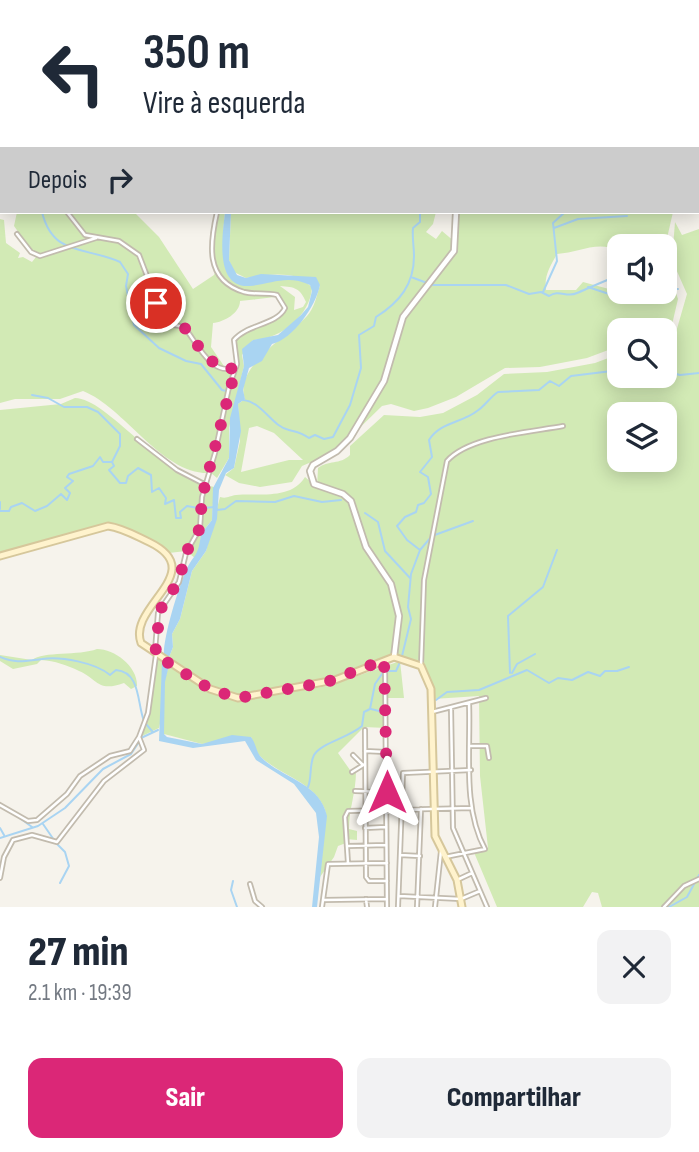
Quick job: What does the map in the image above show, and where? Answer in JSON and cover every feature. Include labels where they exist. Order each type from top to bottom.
[{"type":"main road","points":[[0,556],[108,526],[122,529],[163,550],[172,565],[171,576],[138,633],[144,646],[157,656],[222,695],[238,698],[327,682],[394,657],[421,666],[430,682],[435,836],[457,880],[462,907]]},
{"type":"street","points":[[68,214],[82,232],[119,241],[139,255],[147,284],[167,324],[184,327],[202,353],[217,367],[226,370],[236,367]]},
{"type":"street","points":[[0,805],[28,821],[37,820],[70,791],[80,776],[110,756],[130,751],[139,737],[148,713],[157,656],[158,613],[178,582],[188,549],[200,528],[201,500],[236,367],[235,337],[279,316],[285,306],[275,295],[247,293],[234,288],[216,272],[210,248],[216,214]]},
{"type":"street","points":[[394,657],[398,616],[391,584],[366,547],[351,501],[343,494],[314,484],[310,471],[313,465],[337,451],[350,438],[384,381],[403,317],[454,251],[456,214]]},
{"type":"street","points":[[17,234],[31,252],[40,256],[99,237]]},
{"type":"street","points":[[421,666],[424,580],[447,461],[460,450],[483,442],[563,426]]},
{"type":"street","points":[[136,439],[171,467],[206,485]]},
{"type":"street","points":[[384,660],[387,907]]},
{"type":"street","points":[[432,712],[486,698]]},
{"type":"street","points":[[435,907],[443,854],[485,849],[475,831],[472,808],[469,703]]},
{"type":"street","points":[[451,708],[454,831],[487,907]]},
{"type":"street","points":[[365,730],[365,846],[368,881],[387,881]]},
{"type":"street","points":[[0,878],[6,850],[13,840],[32,835],[53,842],[59,840],[104,781],[142,752],[144,748],[139,737]]},
{"type":"street","points":[[471,746],[487,746],[489,758]]},
{"type":"street","points":[[365,751],[387,752]]},
{"type":"street","points":[[353,755],[364,765]]},
{"type":"street","points":[[352,772],[364,765]]},
{"type":"street","points":[[398,907],[402,775],[407,771],[471,770]]},
{"type":"street","points":[[355,791],[401,796]]},
{"type":"street","points":[[348,863],[345,817],[351,810],[472,808]]},
{"type":"street","points":[[417,907],[421,809]]},
{"type":"street","points":[[365,828],[387,827]]},
{"type":"street","points":[[348,846],[387,845]]},
{"type":"street","points":[[400,855],[420,856]]},
{"type":"street","points":[[322,907],[328,864],[387,863]]},
{"type":"street","points":[[457,880],[472,873]]},
{"type":"street","points":[[664,907],[684,886],[699,879]]},
{"type":"street","points":[[250,884],[255,901],[262,907]]},
{"type":"street","points":[[399,896],[436,900],[461,899],[480,891]]},
{"type":"street","points":[[366,899],[367,907]]},
{"type":"street","points":[[323,900],[387,899]]},
{"type":"green space","points":[[17,214],[136,214],[159,237],[193,289],[214,275],[216,270],[212,242],[218,214],[225,214],[223,250],[227,273],[236,283],[296,279],[312,287],[306,307],[292,324],[273,336],[253,340],[242,355],[244,366],[229,428],[229,458],[217,478],[211,473],[193,471],[176,464],[114,411],[83,391],[60,399],[15,399],[0,403],[0,219],[4,220],[6,243],[20,253],[18,258],[23,257],[32,262],[36,257],[14,226]],"holes":[[[280,286],[293,288],[302,294],[306,302],[303,307],[294,310],[295,297]],[[275,297],[283,302],[284,310],[239,338],[235,347],[237,365],[228,372],[211,347],[213,323],[231,316],[240,301]]]},
{"type":"green space","points":[[231,214],[436,214],[433,224],[426,232],[436,239],[442,231],[455,242],[456,214],[673,214],[668,234],[607,234],[607,248],[557,254],[548,271],[546,290],[576,290],[583,282],[607,288],[607,304],[677,304],[674,318],[607,318],[607,350],[587,358],[540,367],[505,368],[456,397],[428,408],[414,411],[391,404],[382,406],[335,452],[302,466],[292,482],[260,487],[239,483],[225,475],[234,468],[240,441],[238,404],[245,399],[243,387],[254,364],[309,313],[320,285],[283,275],[246,278],[234,272],[229,260]],"holes":[[[257,426],[274,433],[303,460],[289,460],[241,472],[249,428]]]},
{"type":"green space","points":[[675,222],[682,235],[699,229],[699,907],[602,907],[598,893],[592,892],[583,907],[497,907],[473,850],[488,848],[480,776],[479,696],[433,699],[425,670],[417,662],[403,658],[388,660],[350,676],[307,686],[253,694],[228,694],[205,684],[168,660],[173,647],[172,634],[180,619],[192,571],[206,551],[220,497],[283,492],[292,489],[305,477],[317,487],[318,468],[350,455],[350,446],[384,415],[420,417],[443,413],[477,395],[504,374],[547,372],[607,358],[607,388],[677,388],[677,329],[687,294],[677,271]]},
{"type":"green space","points":[[75,398],[88,401],[103,410],[175,469],[214,487],[212,520],[201,534],[200,552],[195,558],[186,551],[169,553],[121,526],[106,523],[0,553],[0,410],[61,404]]},
{"type":"green space","points":[[97,649],[111,652],[124,660],[134,672],[137,686],[131,689],[124,683],[115,686],[103,685],[85,674],[51,661],[41,660],[37,664],[13,669],[0,661],[0,655],[32,660],[44,655]]},
{"type":"green space","points":[[155,656],[162,661],[162,715],[159,728],[140,737],[152,689]]},
{"type":"green space","points":[[400,661],[404,698],[385,698],[386,728],[364,727],[338,753],[350,770],[356,771],[349,829],[357,831],[357,840],[346,839],[346,843],[338,846],[320,877],[326,813],[315,794],[261,757],[251,737],[202,744],[164,734],[164,682],[169,665],[217,694],[241,699],[329,686]]},
{"type":"water","points":[[225,214],[231,214],[229,260],[237,275],[246,278],[261,274],[316,277],[320,285],[314,302],[295,329],[272,344],[262,361],[249,368],[243,390],[245,399],[238,404],[241,431],[234,468],[226,473],[219,490],[217,519],[206,551],[192,571],[180,619],[172,634],[173,647],[168,660],[164,657],[164,649],[175,602],[185,573],[197,552],[201,534],[212,520],[213,488],[229,458],[230,418],[244,366],[242,349],[253,340],[278,335],[308,307],[312,291],[310,285],[294,280],[238,285],[230,279],[225,269]]},
{"type":"water","points":[[162,661],[169,665],[165,682],[164,734],[167,737],[202,744],[232,735],[251,737],[261,757],[317,795],[327,816],[317,907],[312,907],[319,837],[316,813],[294,784],[256,760],[245,741],[193,748],[159,741]]},
{"type":"waterway","points":[[43,214],[54,237],[62,243],[120,262],[128,274],[126,286],[134,325],[159,348],[186,361],[201,364],[222,390],[226,391]]},
{"type":"waterway","points":[[243,400],[256,405],[283,428],[309,438],[315,435],[324,439],[333,437],[350,405],[361,368],[359,335],[374,326],[376,317],[399,298],[408,284],[414,256],[413,228],[420,222],[420,214]]},
{"type":"waterway","points":[[543,292],[557,261],[553,223],[563,214]]},
{"type":"waterway","points":[[554,228],[578,219],[627,216]]},
{"type":"waterway","points":[[411,277],[427,283]]},
{"type":"waterway","points":[[432,285],[506,285],[529,294],[541,292],[549,296],[556,293],[573,294],[607,280]]},
{"type":"waterway","points":[[588,287],[607,293]]},
{"type":"waterway","points":[[420,550],[407,540],[397,526],[405,517],[416,512],[418,505],[424,503],[431,494],[428,477],[420,472],[432,457],[429,440],[434,434],[471,415],[498,392],[539,390],[550,381],[559,386],[571,376],[607,372]]},
{"type":"waterway","points":[[677,374],[699,373]]},
{"type":"waterway","points":[[32,395],[48,398],[64,407],[87,407],[98,412],[120,434],[120,446],[112,462],[114,466],[109,470],[120,483],[126,483],[128,476],[138,468],[151,475],[152,492],[159,488],[166,498],[165,504],[174,500],[176,518],[181,518],[180,512],[187,506],[198,508]]},
{"type":"waterway","points":[[0,511],[9,511],[11,507],[22,503],[35,511],[47,506],[61,494],[67,500],[70,493],[65,488],[73,481],[67,477],[69,474],[93,466],[100,457],[103,462],[112,462]]},
{"type":"waterway","points":[[217,510],[225,509],[236,501],[275,502],[294,496],[322,502],[341,500]]},
{"type":"waterway","points":[[0,502],[0,509]]},
{"type":"waterway","points":[[203,508],[215,507]]},
{"type":"waterway","points":[[365,513],[378,522],[385,551],[410,578]]},
{"type":"waterway","points":[[402,656],[411,619],[408,607],[411,574],[420,550],[432,536],[473,521]]},
{"type":"waterway","points":[[510,673],[508,616],[543,587],[557,550]]},
{"type":"waterway","points":[[512,673],[517,664],[535,654]]},
{"type":"waterway","points":[[0,657],[16,661],[50,658],[68,660],[96,667],[110,675],[116,670],[124,672],[130,676],[137,690],[144,721]]},
{"type":"waterway","points":[[388,671],[396,671],[400,662]]},
{"type":"waterway","points":[[436,700],[447,692],[479,690],[527,670],[549,683],[558,678],[572,680],[588,672],[600,676],[605,671],[629,667]]},
{"type":"waterway","points":[[308,787],[314,755],[322,747],[362,726],[364,712],[370,709],[375,684],[384,671]]},
{"type":"waterway","points":[[371,709],[383,712]]},
{"type":"waterway","points":[[146,724],[152,731]]},
{"type":"waterway","points":[[141,738],[158,730]]},
{"type":"waterway","points":[[0,838],[38,826],[65,808],[103,769],[131,754],[139,742]]},
{"type":"waterway","points":[[17,816],[32,827]]},
{"type":"waterway","points":[[43,824],[54,840]]},
{"type":"waterway","points":[[0,828],[4,835]]},
{"type":"waterway","points":[[57,844],[65,852],[69,866],[60,883]]},
{"type":"waterway","points":[[669,907],[687,897],[699,875]]},
{"type":"waterway","points":[[233,881],[231,890],[237,907]]},
{"type":"route","points":[[156,303],[165,323],[184,327],[211,362],[226,370],[236,367],[236,372],[229,387],[212,468],[202,497],[200,528],[188,549],[181,576],[158,613],[158,643],[154,654],[210,689],[238,698],[327,682],[384,660],[387,676],[387,792]]}]
